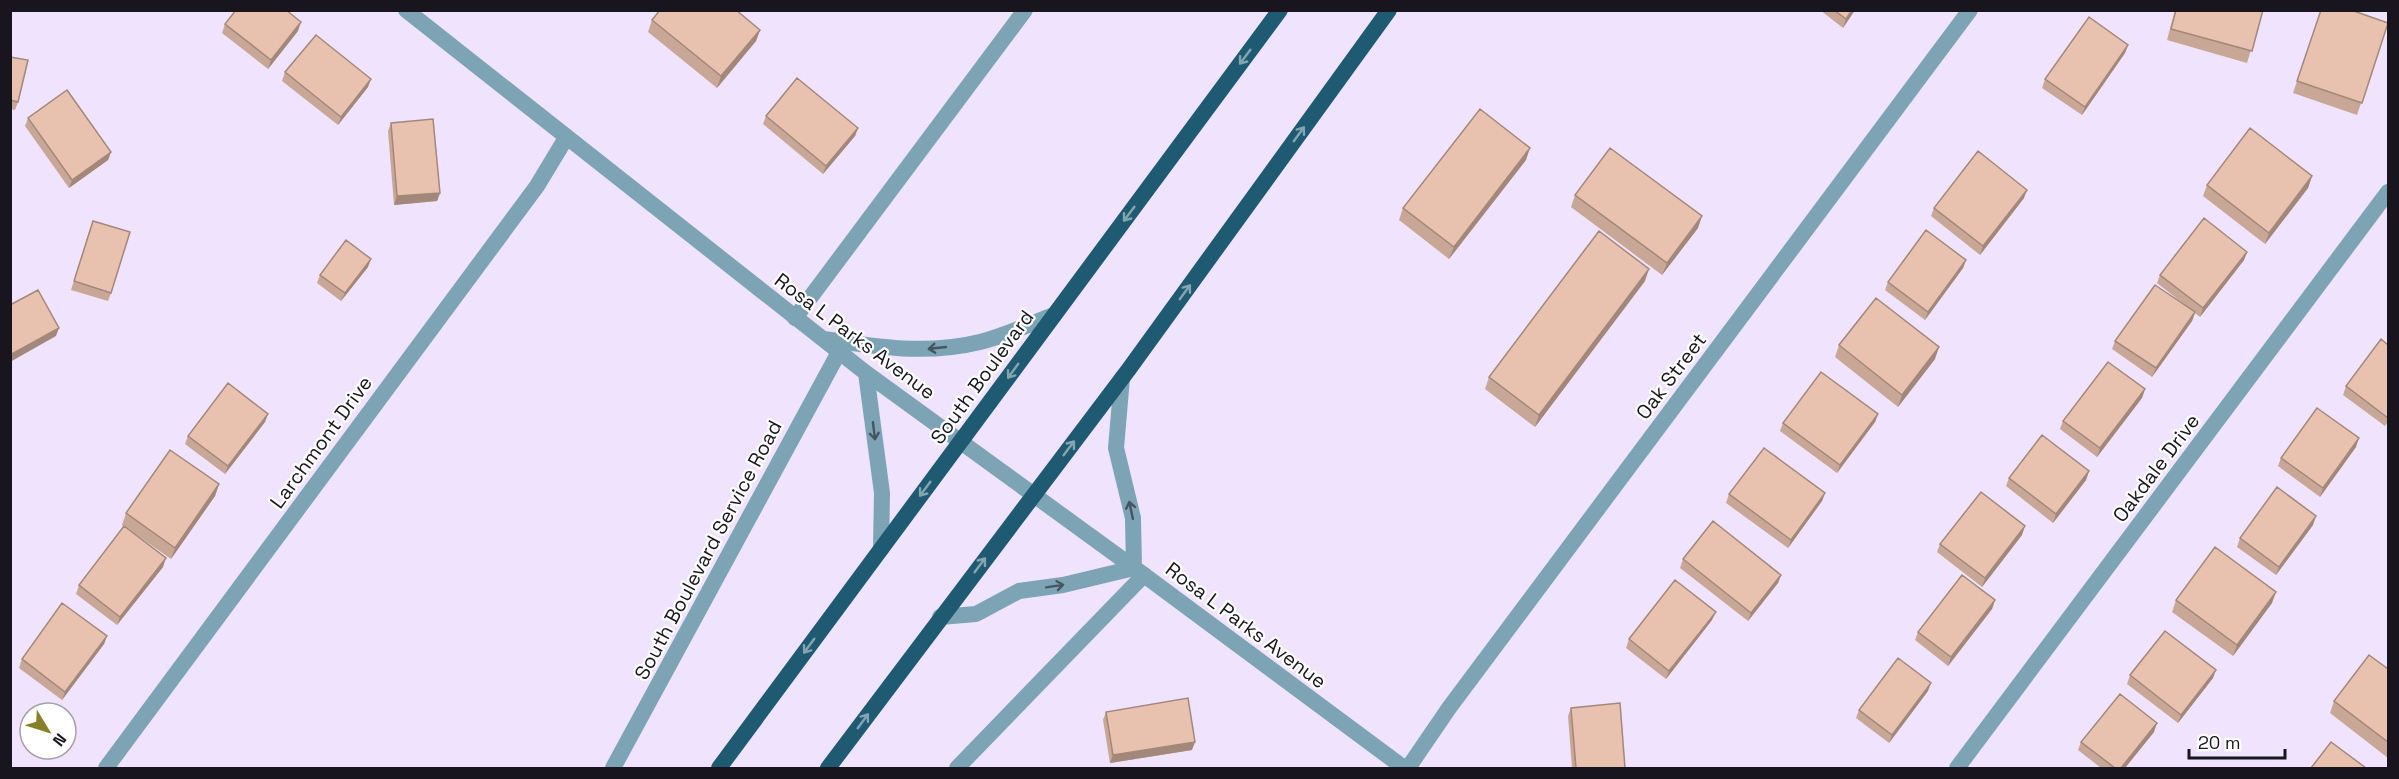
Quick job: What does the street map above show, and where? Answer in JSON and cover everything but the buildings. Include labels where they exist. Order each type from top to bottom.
[{"type":"highway","name":"South Boulevard","points":[[719,768],[1280,10]]},
{"type":"highway","points":[[828,768],[1122,378],[1389,10]]},
{"type":"street","name":"Rosa L Parks Avenue","points":[[406,10],[866,373],[1406,768]]},
{"type":"street","points":[[795,318],[1025,10]]},
{"type":"street","name":"Oak Street","points":[[1406,768],[1970,10]]},
{"type":"street","name":"Larchmont Drive","points":[[106,768],[537,186],[566,138]]},
{"type":"street","name":"Oakdale Drive","points":[[1957,768],[2388,192]]},
{"type":"street","points":[[823,339],[894,349],[934,349],[980,342],[1054,315]]},
{"type":"street","name":"South Boulevard Service Road","points":[[613,768],[839,352]]},
{"type":"street","points":[[866,373],[882,493],[881,549]]},
{"type":"street","points":[[957,768],[1139,571],[1133,518],[1116,447],[1122,378]]},
{"type":"street","points":[[940,617],[976,614],[1019,591],[1139,571]]}]
